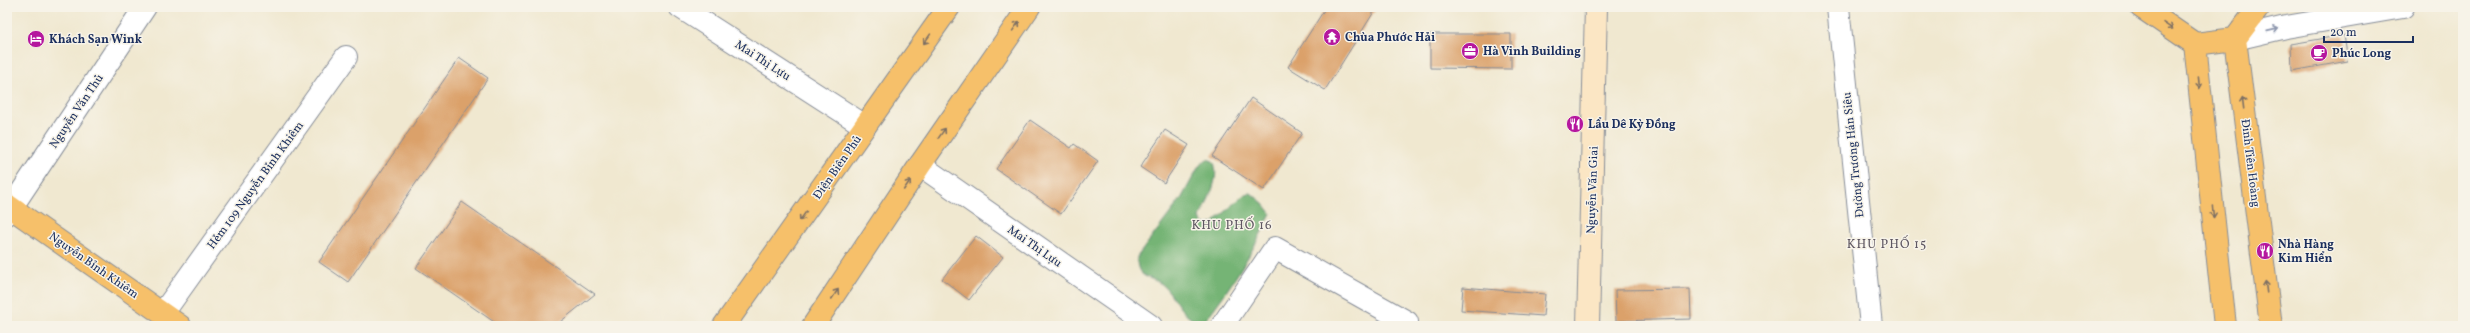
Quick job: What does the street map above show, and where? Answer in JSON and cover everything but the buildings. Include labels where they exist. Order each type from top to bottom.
[{"type":"main road","name":"Ðiện Biên Phủ","points":[[724,326],[949,7]]},
{"type":"main road","points":[[813,326],[920,165],[1029,7]]},
{"type":"main road","points":[[2141,7],[2195,44],[2235,39],[2259,7]]},
{"type":"main road","name":"Đinh Tiên Hoàng","points":[[2235,39],[2271,326]]},
{"type":"main road","points":[[2195,44],[2225,326]]},
{"type":"main road","name":"Nguyễn Bỉnh Khiêm","points":[[8,209],[172,320]]},
{"type":"street","name":"Nguyễn Văn Thủ","points":[[8,209],[145,7]]},
{"type":"street","name":"Mai Thị Lựu","points":[[680,7],[865,126]]},
{"type":"street","name":"Nguyễn Văn Giai","points":[[1588,326],[1596,7]]},
{"type":"street","name":"Đường Trương Hán Siêu","points":[[1838,7],[1871,326]]},
{"type":"street","points":[[2235,39],[2286,27],[2403,7]]},
{"type":"street","name":"Hẻm 109 Nguyễn Bỉnh Khiêm","points":[[172,320],[346,57]]},
{"type":"street","name":"Mai Thị Lựu","points":[[920,165],[1151,326]]},
{"type":"street","points":[[1222,326],[1275,248],[1407,322]]},
{"type":"green space","points":[[1207,159],[1213,161],[1216,175],[1212,190],[1200,218],[1202,223],[1207,225],[1213,223],[1245,194],[1251,193],[1264,204],[1271,213],[1257,242],[1240,270],[1203,323],[1190,318],[1180,308],[1169,291],[1158,282],[1141,273],[1138,267],[1137,257],[1181,199],[1199,166]]},
{"type":"place","name":"Chùa Phước Hải","points":[[1332,37]]},
{"type":"place","name":"Khách Sạn Wink","points":[[36,39]]},
{"type":"place","name":"Hà Vinh Building","points":[[1470,51]]},
{"type":"place","name":"Phúc Long","points":[[2319,53]]},
{"type":"place","name":"Lẩu Dê Kỳ Đồng","points":[[1575,124]]},
{"type":"place","name":"Nhà Hàng Kim Hiển","points":[[2265,251]]},
{"type":"district","name":"KHU PHỐ 16","points":[[1232,224]]},
{"type":"district","name":"KHU PHỐ 15","points":[[1887,243]]}]
